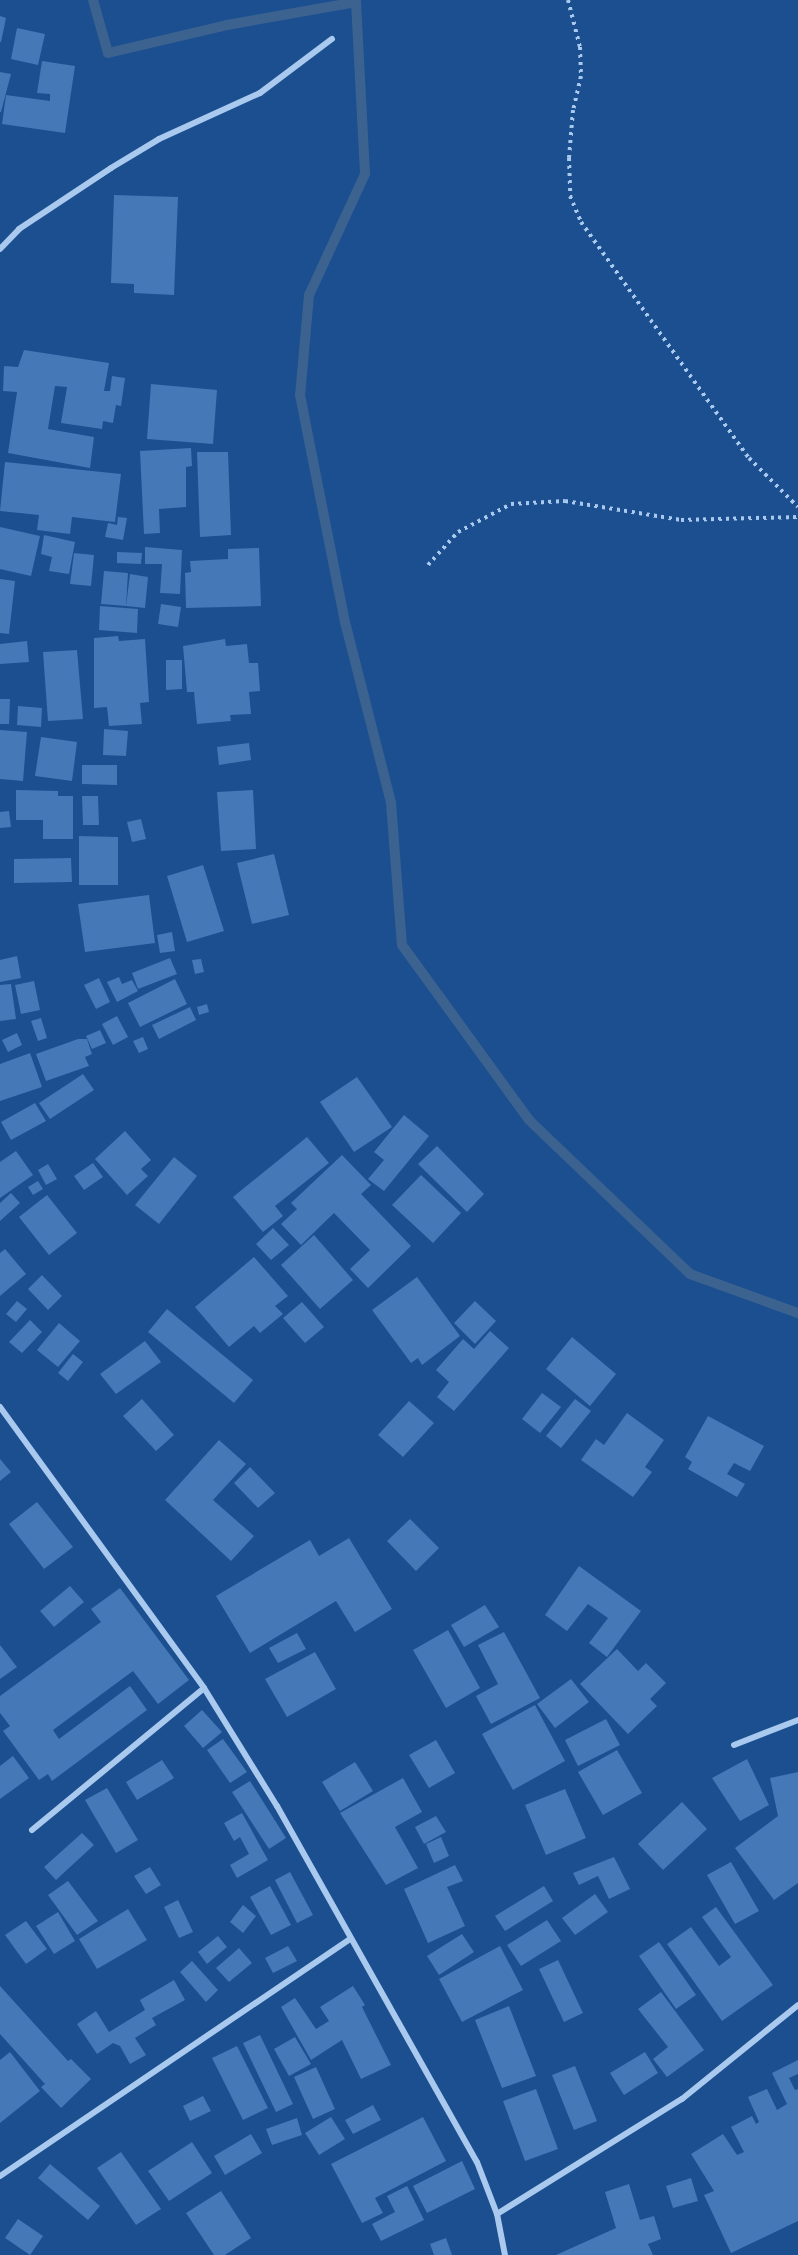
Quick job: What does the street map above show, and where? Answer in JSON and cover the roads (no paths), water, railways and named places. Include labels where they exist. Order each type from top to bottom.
[{"type":"street","points":[[0,249],[19,229],[111,168],[159,139],[260,93],[332,39]]},
{"type":"street","points":[[0,1407],[204,1688],[277,1806],[349,1940],[477,2162],[498,2214],[505,2255]]},
{"type":"street","points":[[32,1830],[204,1688]]},
{"type":"street","points":[[734,1745],[798,1720]]},
{"type":"street","points":[[0,2176],[349,1940]]},
{"type":"street","points":[[498,2214],[682,2098],[798,2005]]},
{"type":"waterway","points":[[93,0],[108,53],[227,25],[356,2],[365,174],[309,295],[300,395],[345,622],[391,803],[402,945],[529,1120],[690,1274],[798,1313]]}]
